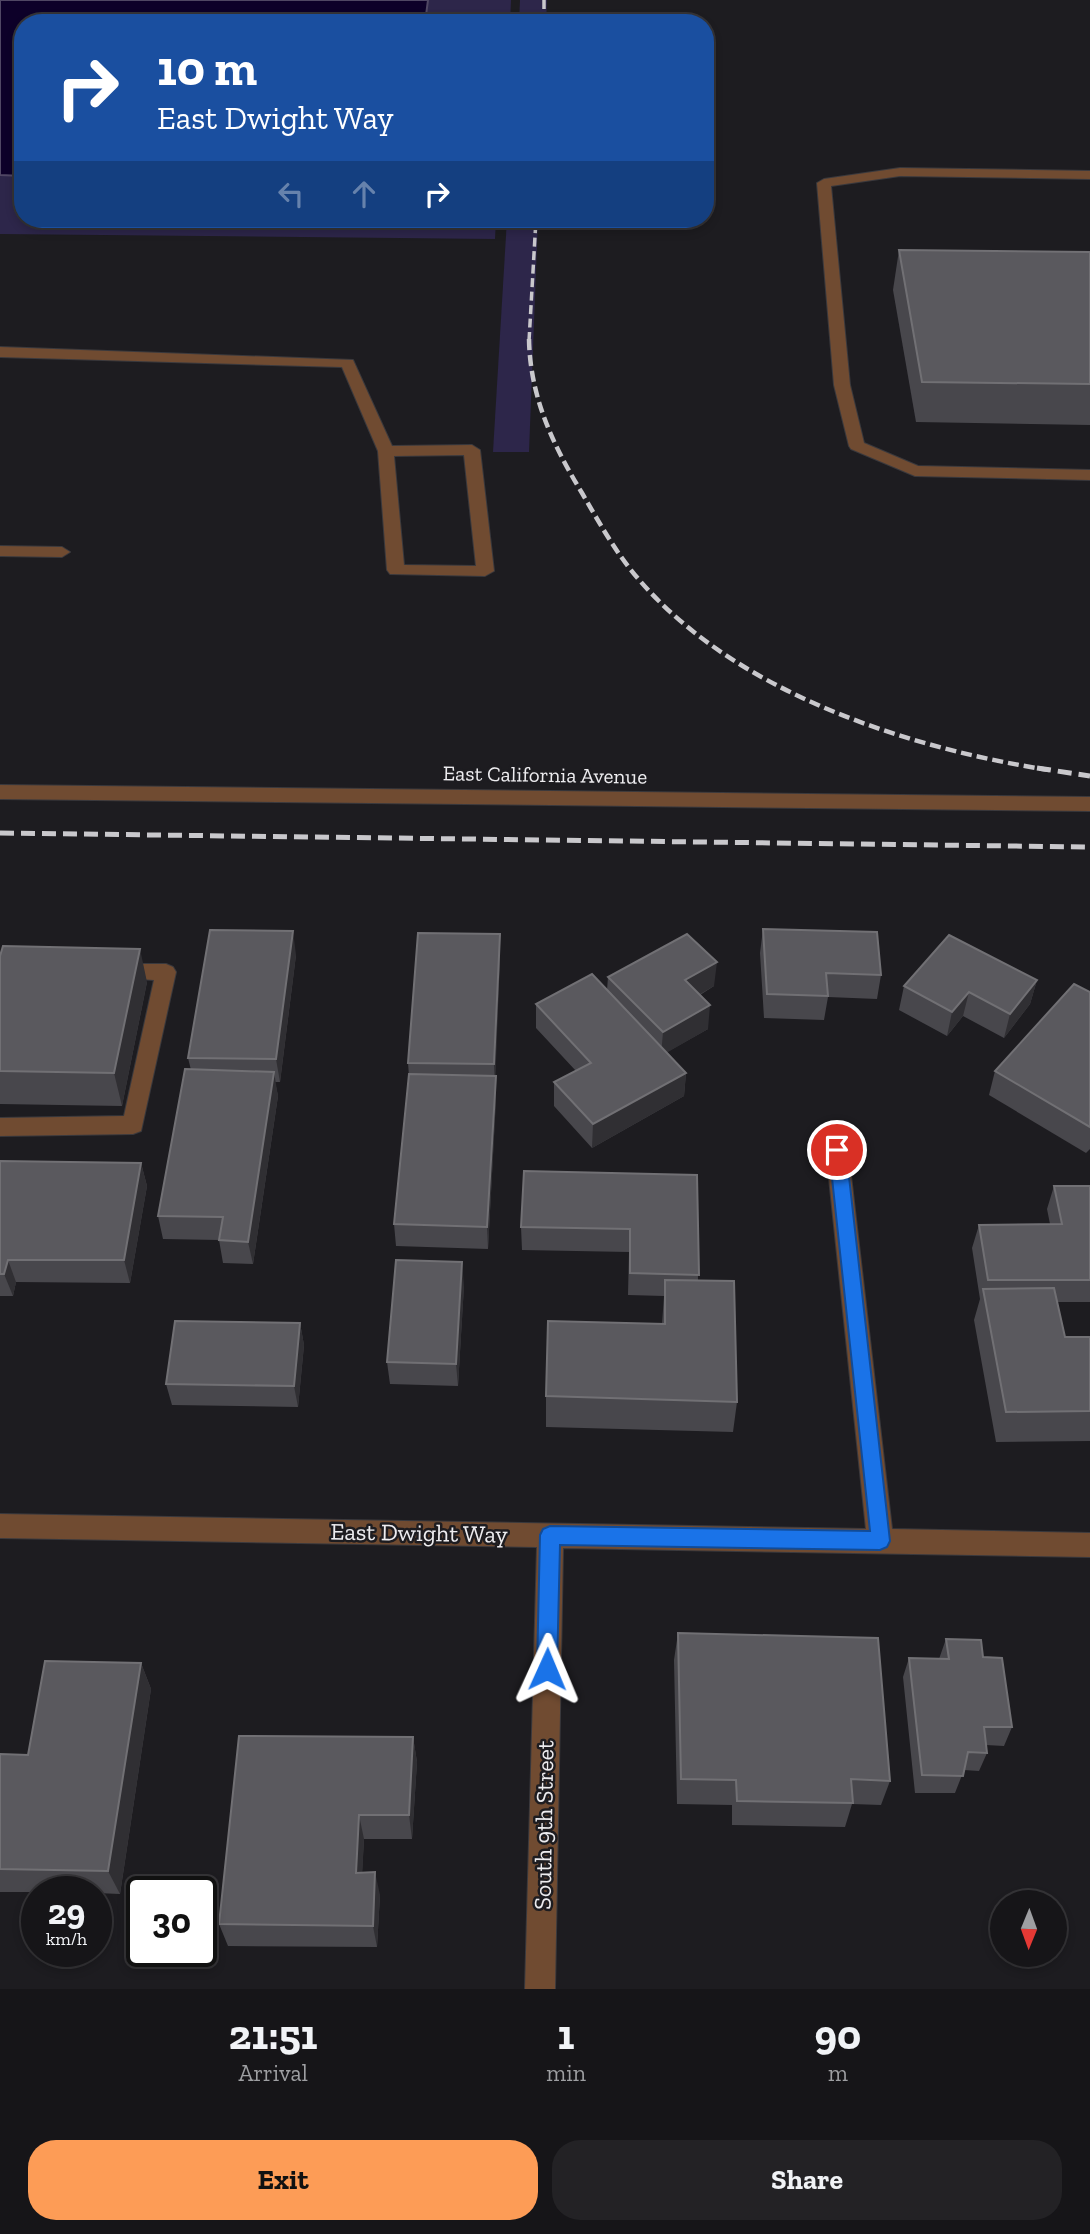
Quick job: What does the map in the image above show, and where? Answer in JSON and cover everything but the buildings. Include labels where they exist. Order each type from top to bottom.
[{"type":"street","points":[[1090,175],[900,172],[824,183],[842,385],[858,446],[915,471],[1090,475]]},
{"type":"street","points":[[0,352],[348,363],[386,451],[396,570],[485,571],[472,450],[386,451]]},
{"type":"street","points":[[0,551],[62,552]]},
{"type":"street","name":"East California Avenue","points":[[0,792],[1090,804]]},
{"type":"street","points":[[0,1127],[133,1125],[166,972],[98,972]]},
{"type":"street","points":[[837,1150],[880,1541]]},
{"type":"street","name":"East Dwight Way","points":[[0,1526],[1090,1545]]},
{"type":"street","name":"South 9th Street","points":[[540,1989],[550,1535]]},
{"type":"shaded area","points":[[0,0],[511,0],[510,14],[14,14],[14,228],[496,228],[495,239],[0,234]]},
{"type":"shaded area","points":[[0,0],[428,0],[426,14],[14,14],[14,176],[0,175]]},
{"type":"shaded area","points":[[520,0],[547,0],[546,14],[519,14]]},
{"type":"shaded area","points":[[506,228],[538,228],[529,452],[493,452]]},
{"type":"railway","points":[[544,0],[544,14]]},
{"type":"railway","points":[[529,340],[535,228]]},
{"type":"railway","points":[[529,340],[530,360],[539,401],[562,457],[624,561],[641,582],[681,621],[726,655],[775,684],[828,709],[939,747],[1043,769]]},
{"type":"railway","points":[[1037,768],[1043,769]]},
{"type":"railway","points":[[1043,769],[1090,776]]},
{"type":"railway","points":[[1043,769],[1049,770]]},
{"type":"railway","points":[[0,833],[1090,847]]},
{"type":"route","points":[[547,1669],[550,1535],[880,1541],[837,1150]]}]
